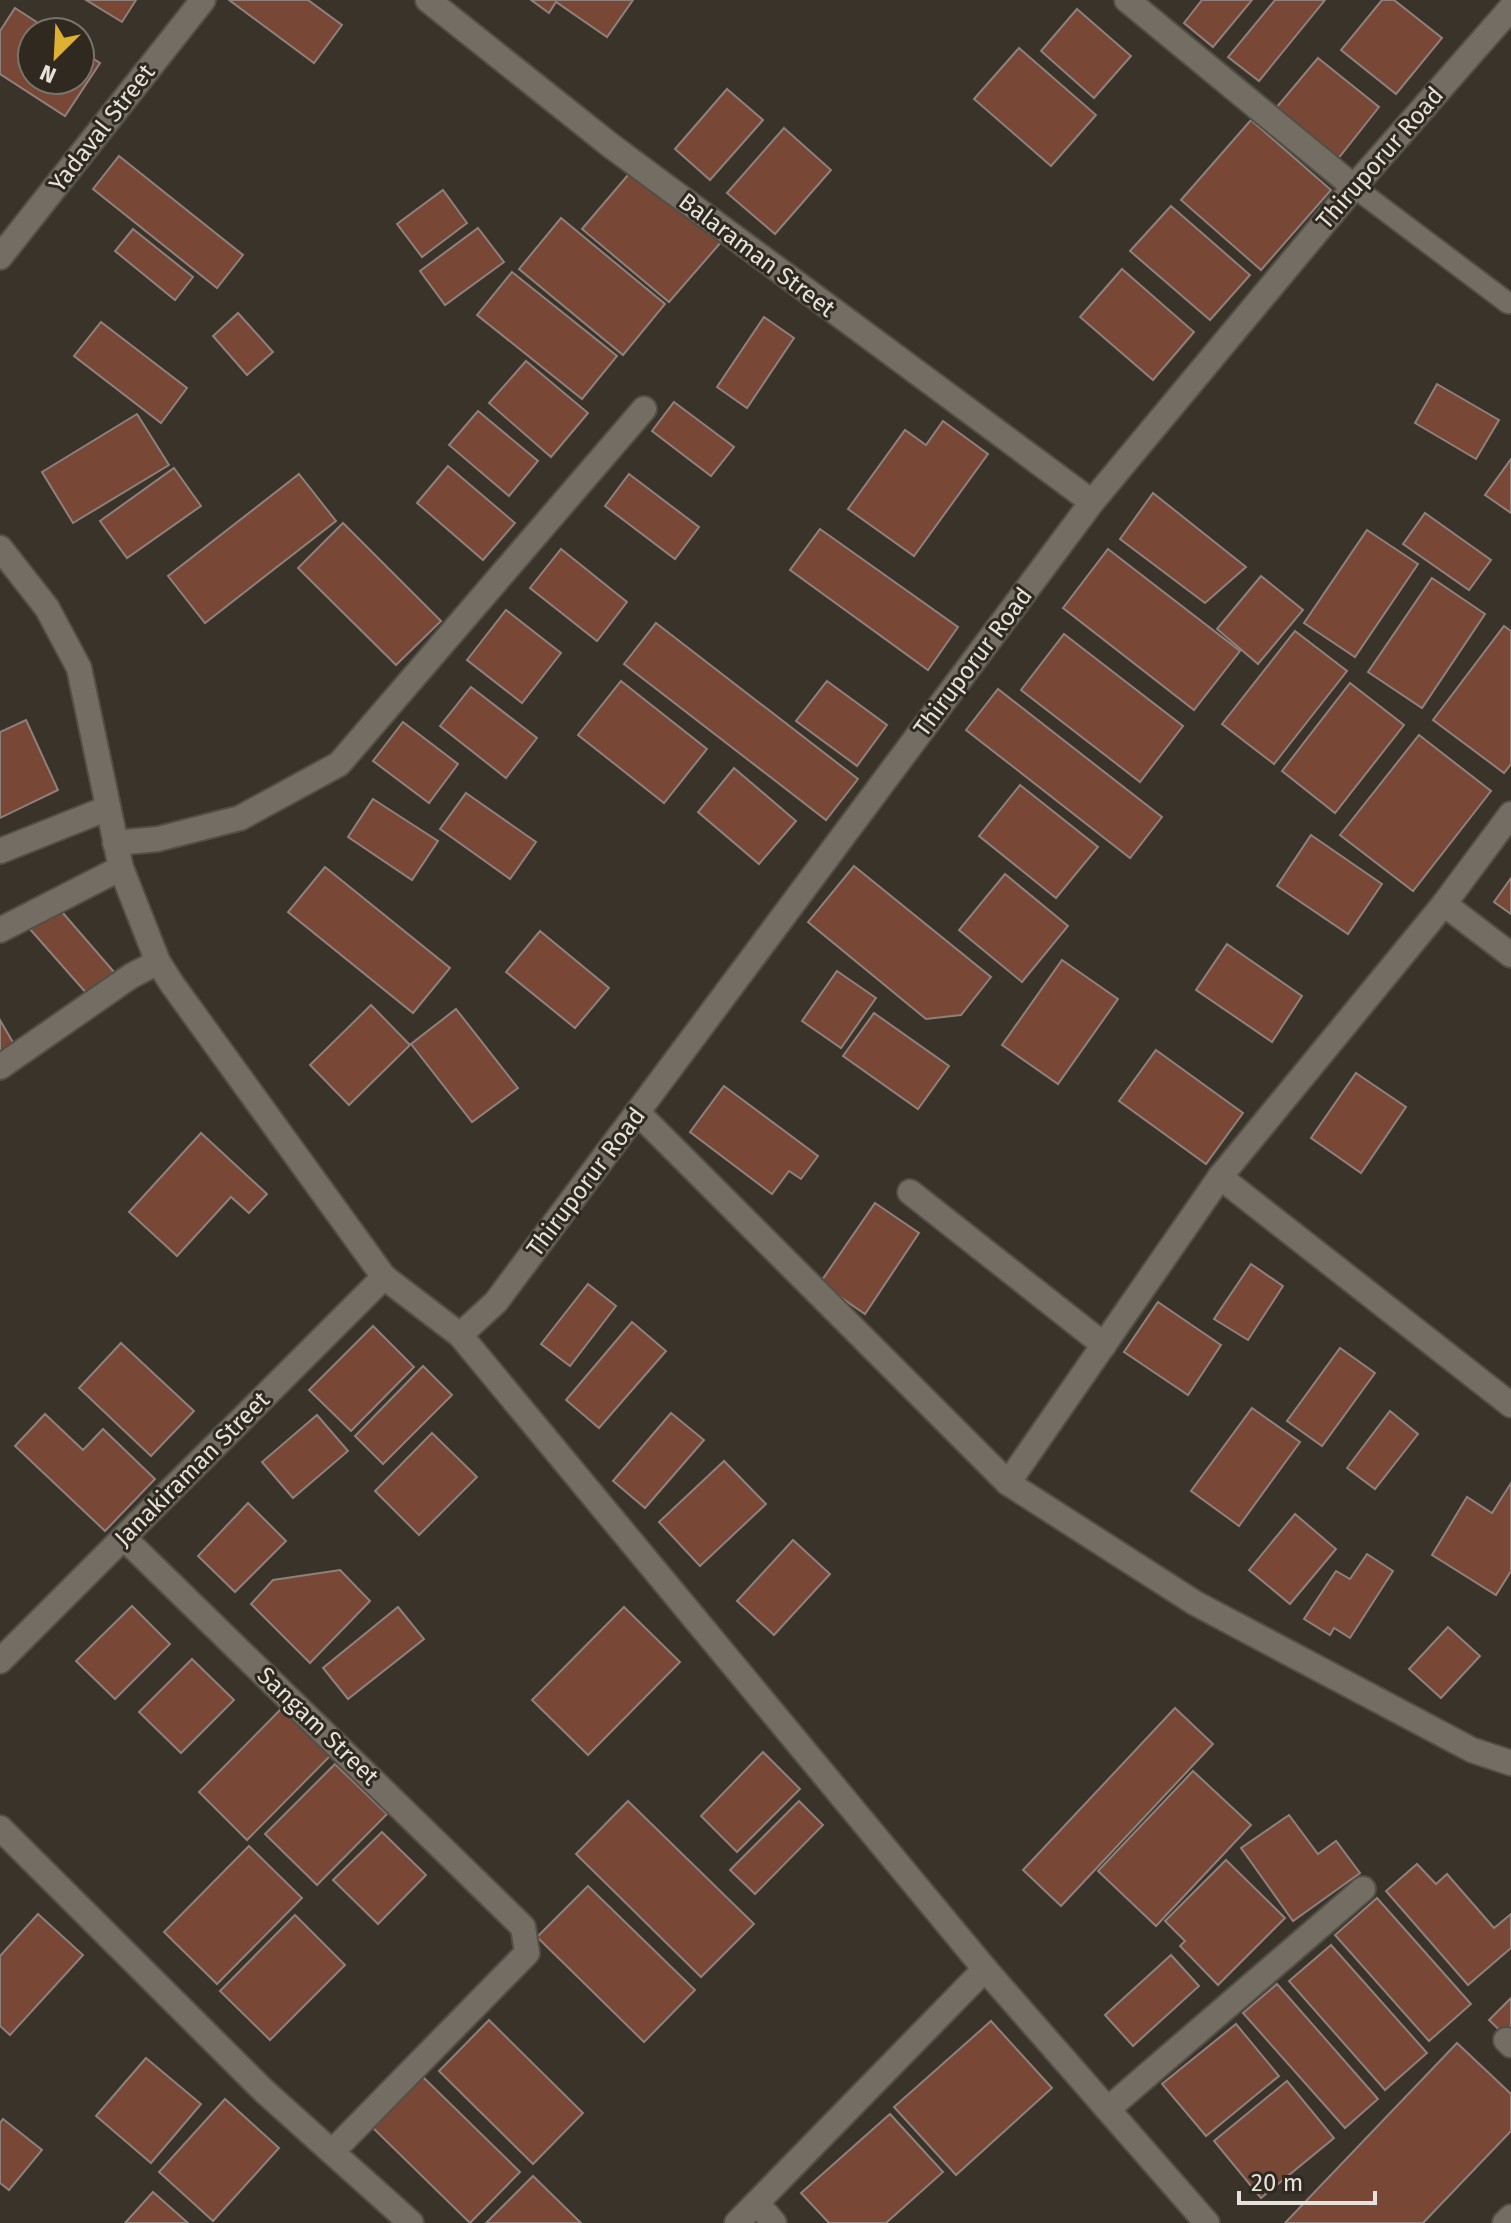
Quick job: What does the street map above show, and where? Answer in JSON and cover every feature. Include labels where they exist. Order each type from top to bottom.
[{"type":"street","name":"Yadaval Street","points":[[0,257],[203,0]]},
{"type":"street","name":"Balaraman Street","points":[[428,0],[635,164],[1092,502]]},
{"type":"street","points":[[1127,0],[1354,187]]},
{"type":"street","name":"Thiruporur Road","points":[[460,1335],[496,1302],[1092,502],[1354,187],[1511,8]]},
{"type":"street","points":[[115,843],[158,839],[240,818],[339,764],[644,409]]},
{"type":"street","points":[[0,548],[47,608],[79,668],[121,868],[158,962],[384,1277],[460,1335],[985,1969],[1207,2223]]},
{"type":"street","points":[[0,851],[108,808]]},
{"type":"street","points":[[1008,1483],[1220,1177],[1444,904],[1511,814]]},
{"type":"street","points":[[0,930],[121,868]]},
{"type":"street","points":[[1444,904],[1511,955]]},
{"type":"street","points":[[0,1067],[131,976],[158,962]]},
{"type":"street","points":[[638,1113],[1008,1483],[1195,1603],[1472,1750],[1511,1763]]},
{"type":"street","points":[[1220,1177],[1511,1405]]},
{"type":"street","points":[[910,1192],[1104,1345]]},
{"type":"street","name":"Janakiraman Street","points":[[0,1661],[384,1277]]},
{"type":"street","name":"Sangam Street","points":[[124,1538],[513,1913],[523,1927],[527,1953],[332,2152]]},
{"type":"street","points":[[0,1828],[264,2091],[411,2223]]},
{"type":"street","points":[[1108,2109],[1363,1889]]},
{"type":"street","points":[[737,2223],[985,1969]]},
{"type":"street","points":[[757,2203],[774,2223]]},
{"type":"street","points":[[1505,2223],[1511,2217]]},
{"type":"lane","points":[[1354,187],[1508,303]]},
{"type":"building","points":[[86,0],[136,0],[122,22]]},
{"type":"building","points":[[229,0],[308,0],[342,25],[314,63]]},
{"type":"building","points":[[531,0],[633,0],[607,37],[556,2],[549,13]]},
{"type":"building","points":[[1202,0],[1252,0],[1213,47],[1184,23]]},
{"type":"building","points":[[1275,0],[1325,0],[1259,81],[1228,57]]},
{"type":"building","points":[[1382,0],[1394,0],[1442,38],[1396,94],[1341,50]]},
{"type":"building","points":[[15,8],[27,16],[16,16],[16,84],[0,74],[0,31]]},
{"type":"building","points":[[1077,9],[1131,56],[1094,98],[1041,51]]},
{"type":"building","points":[[1019,48],[1096,115],[1051,166],[974,99]]},
{"type":"building","points":[[1318,58],[1379,107],[1337,160],[1275,109]]},
{"type":"building","points":[[727,89],[763,120],[710,180],[675,149]]},
{"type":"building","points":[[34,96],[78,96],[65,116]]},
{"type":"building","points":[[1251,120],[1331,190],[1261,270],[1181,200]]},
{"type":"building","points":[[784,128],[831,170],[775,234],[727,193]]},
{"type":"building","points":[[119,156],[243,255],[217,288],[93,189]]},
{"type":"building","points":[[634,168],[722,241],[669,302],[582,229]]},
{"type":"building","points":[[443,190],[467,223],[422,257],[397,224]]},
{"type":"building","points":[[1171,206],[1250,275],[1210,320],[1130,251]]},
{"type":"building","points":[[561,218],[665,304],[623,355],[519,269]]},
{"type":"building","points":[[478,228],[504,262],[445,305],[420,271]]},
{"type":"building","points":[[133,229],[193,277],[175,300],[115,251]]},
{"type":"building","points":[[1122,269],[1194,332],[1153,380],[1080,317]]},
{"type":"building","points":[[512,272],[617,356],[582,399],[477,315]]},
{"type":"building","points":[[238,313],[273,352],[247,375],[213,336]]},
{"type":"building","points":[[764,317],[794,338],[747,408],[717,387]]},
{"type":"building","points":[[101,322],[187,388],[161,423],[74,356]]},
{"type":"building","points":[[526,361],[588,413],[551,457],[489,403]]},
{"type":"building","points":[[1437,384],[1499,420],[1476,459],[1415,423]]},
{"type":"building","points":[[674,402],[734,447],[711,476],[652,431]]},
{"type":"building","points":[[478,411],[538,461],[509,496],[449,445]]},
{"type":"building","points":[[137,414],[169,465],[73,523],[42,472]]},
{"type":"building","points":[[943,421],[988,454],[914,556],[848,509],[905,430],[926,445]]},
{"type":"building","points":[[1511,459],[1511,513],[1485,495]]},
{"type":"building","points":[[448,466],[515,523],[483,560],[417,503]]},
{"type":"building","points":[[174,468],[201,506],[127,558],[100,521]]},
{"type":"building","points":[[299,474],[336,521],[205,623],[168,576]]},
{"type":"building","points":[[629,474],[699,527],[675,559],[605,506]]},
{"type":"building","points":[[1153,493],[1246,567],[1205,603],[1120,539]]},
{"type":"building","points":[[1425,513],[1491,560],[1469,590],[1403,544]]},
{"type":"building","points":[[343,523],[441,621],[396,665],[298,568]]},
{"type":"building","points":[[820,529],[958,627],[928,670],[790,570]]},
{"type":"building","points":[[1367,530],[1418,564],[1355,657],[1304,623]]},
{"type":"building","points":[[561,549],[627,602],[597,641],[530,588]]},
{"type":"building","points":[[1108,549],[1240,651],[1194,710],[1063,608]]},
{"type":"building","points":[[1261,576],[1303,610],[1258,664],[1217,629]]},
{"type":"building","points":[[1432,578],[1485,614],[1422,708],[1368,672]]},
{"type":"building","points":[[506,610],[561,653],[522,703],[467,660]]},
{"type":"building","points":[[656,623],[858,779],[826,820],[624,664]]},
{"type":"building","points":[[1504,626],[1511,631],[1511,764],[1504,773],[1433,720]]},
{"type":"building","points":[[1295,631],[1347,671],[1274,764],[1222,724]]},
{"type":"building","points":[[1064,634],[1183,726],[1140,782],[1021,690]]},
{"type":"building","points":[[621,681],[707,749],[664,803],[578,735]]},
{"type":"building","points":[[827,681],[887,725],[857,766],[796,721]]},
{"type":"building","points":[[1350,683],[1404,725],[1335,813],[1282,771]]},
{"type":"building","points":[[471,687],[537,738],[506,778],[440,726]]},
{"type":"building","points":[[998,689],[1162,817],[1130,858],[966,730]]},
{"type":"building","points":[[26,720],[58,790],[0,818],[0,732]]},
{"type":"building","points":[[403,722],[458,764],[429,803],[373,761]]},
{"type":"building","points":[[1419,735],[1491,791],[1413,891],[1340,835]]},
{"type":"building","points":[[734,768],[796,821],[759,864],[698,812]]},
{"type":"building","points":[[1020,785],[1098,847],[1056,898],[979,836]]},
{"type":"building","points":[[466,793],[536,842],[510,879],[440,829]]},
{"type":"building","points":[[373,799],[438,841],[412,880],[348,837]]},
{"type":"building","points":[[1311,835],[1382,884],[1348,934],[1277,886]]},
{"type":"building","points":[[854,866],[991,977],[961,1015],[926,1019],[808,922]]},
{"type":"building","points":[[325,867],[450,968],[413,1013],[288,912]]},
{"type":"building","points":[[1005,874],[1068,926],[1022,982],[959,930]]},
{"type":"building","points":[[1511,878],[1511,914],[1494,902]]},
{"type":"building","points":[[56,905],[114,972],[88,995],[29,928]]},
{"type":"building","points":[[540,931],[609,988],[575,1028],[506,972]]},
{"type":"building","points":[[1227,944],[1302,996],[1272,1042],[1196,990]]},
{"type":"building","points":[[1062,960],[1118,999],[1058,1084],[1002,1045]]},
{"type":"building","points":[[837,971],[876,998],[841,1048],[802,1021]]},
{"type":"building","points":[[371,1005],[410,1045],[349,1105],[310,1065]]},
{"type":"building","points":[[456,1009],[518,1088],[472,1122],[411,1044]]},
{"type":"building","points":[[874,1013],[949,1066],[918,1109],[843,1056]]},
{"type":"building","points":[[0,1020],[18,1051],[0,1061]]},
{"type":"building","points":[[1156,1050],[1243,1113],[1206,1164],[1119,1101]]},
{"type":"building","points":[[1356,1073],[1406,1107],[1361,1173],[1311,1138]]},
{"type":"building","points":[[724,1086],[818,1156],[801,1179],[789,1171],[772,1194],[690,1132]]},
{"type":"building","points":[[201,1133],[267,1194],[249,1213],[231,1197],[177,1256],[129,1212]]},
{"type":"building","points":[[875,1203],[919,1233],[865,1314],[820,1283]]},
{"type":"building","points":[[1251,1264],[1283,1286],[1248,1340],[1214,1319]]},
{"type":"building","points":[[588,1284],[616,1306],[570,1366],[541,1344]]},
{"type":"building","points":[[1158,1302],[1221,1345],[1188,1395],[1124,1352]]},
{"type":"building","points":[[632,1322],[666,1351],[599,1428],[566,1400]]},
{"type":"building","points":[[373,1326],[414,1367],[351,1431],[309,1390]]},
{"type":"building","points":[[121,1343],[194,1411],[151,1456],[79,1388]]},
{"type":"building","points":[[1340,1348],[1375,1373],[1322,1446],[1287,1421]]},
{"type":"building","points":[[423,1366],[452,1395],[383,1464],[355,1436]]},
{"type":"building","points":[[1252,1408],[1300,1442],[1239,1526],[1191,1491]]},
{"type":"building","points":[[1390,1411],[1418,1434],[1375,1489],[1347,1468]]},
{"type":"building","points":[[671,1413],[704,1440],[645,1508],[613,1481]]},
{"type":"building","points":[[45,1414],[83,1450],[103,1429],[155,1479],[105,1531],[15,1446]]},
{"type":"building","points":[[317,1415],[348,1451],[293,1498],[262,1462]]},
{"type":"building","points":[[432,1433],[477,1477],[419,1535],[375,1491]]},
{"type":"building","points":[[724,1461],[766,1504],[700,1566],[659,1522]]},
{"type":"building","points":[[1511,1483],[1511,1571],[1496,1595],[1432,1555],[1467,1497],[1492,1513]]},
{"type":"building","points":[[248,1503],[286,1541],[235,1592],[198,1556]]},
{"type":"building","points":[[1295,1514],[1336,1549],[1290,1604],[1249,1570]]},
{"type":"building","points":[[793,1540],[830,1574],[774,1635],[737,1601]]},
{"type":"building","points":[[1367,1554],[1393,1571],[1350,1638],[1334,1628],[1330,1635],[1304,1619],[1336,1571],[1350,1579]]},
{"type":"building","points":[[340,1570],[370,1601],[310,1663],[251,1604],[273,1580]]},
{"type":"building","points":[[132,1606],[170,1644],[115,1699],[76,1661]]},
{"type":"building","points":[[398,1607],[424,1639],[348,1699],[323,1668]]},
{"type":"building","points":[[624,1607],[680,1662],[588,1755],[532,1700]]},
{"type":"building","points":[[1448,1627],[1480,1656],[1441,1698],[1409,1669]]},
{"type":"building","points":[[192,1659],[234,1700],[181,1753],[139,1712]]},
{"type":"building","points":[[284,1706],[333,1753],[247,1840],[199,1792]]},
{"type":"building","points":[[1175,1708],[1213,1744],[1061,1906],[1023,1870]]},
{"type":"building","points":[[763,1752],[800,1789],[737,1852],[701,1816]]},
{"type":"building","points":[[335,1764],[387,1814],[317,1885],[265,1834]]},
{"type":"building","points":[[1193,1771],[1251,1825],[1156,1926],[1098,1871]]},
{"type":"building","points":[[628,1801],[754,1924],[701,1977],[576,1854]]},
{"type":"building","points":[[799,1801],[823,1825],[755,1894],[730,1870]]},
{"type":"building","points":[[1289,1815],[1318,1854],[1336,1841],[1360,1873],[1293,1921],[1241,1848]]},
{"type":"building","points":[[382,1832],[426,1875],[378,1924],[333,1880]]},
{"type":"building","points":[[249,1846],[302,1898],[217,1984],[164,1932]]},
{"type":"building","points":[[1226,1860],[1285,1918],[1218,1985],[1180,1946],[1185,1941],[1165,1921]]},
{"type":"building","points":[[1417,1864],[1436,1884],[1447,1874],[1494,1928],[1511,1914],[1511,1948],[1468,1985],[1386,1891]]},
{"type":"building","points":[[588,1886],[695,1990],[644,2042],[537,1937]]},
{"type":"building","points":[[1377,1898],[1471,2004],[1429,2041],[1335,1935]]},
{"type":"building","points":[[38,1914],[83,1955],[10,2035],[0,2026],[0,1956]]},
{"type":"building","points":[[295,1915],[345,1965],[270,2040],[220,1991]]},
{"type":"building","points":[[1331,1945],[1427,2053],[1385,2090],[1289,1981]]},
{"type":"building","points":[[1171,1955],[1199,1986],[1133,2046],[1105,2015]]},
{"type":"building","points":[[1277,1984],[1378,2099],[1345,2128],[1243,2013]]},
{"type":"building","points":[[1511,1998],[1511,2041],[1489,2020]]},
{"type":"building","points":[[489,2020],[583,2113],[533,2164],[439,2071]]},
{"type":"building","points":[[991,2021],[1052,2088],[956,2175],[894,2107]]},
{"type":"building","points":[[1236,2024],[1279,2076],[1206,2136],[1162,2084]]},
{"type":"building","points":[[1457,2043],[1511,2094],[1511,2131],[1423,2223],[1285,2223]]},
{"type":"building","points":[[146,2058],[201,2104],[151,2163],[96,2116]]},
{"type":"building","points":[[423,2077],[520,2172],[470,2223],[373,2128]]},
{"type":"building","points":[[1287,2081],[1334,2138],[1261,2198],[1214,2141]]},
{"type":"building","points":[[225,2099],[279,2148],[213,2221],[159,2172]]},
{"type":"building","points":[[890,2114],[943,2172],[886,2223],[829,2223],[801,2193]]},
{"type":"building","points":[[3,2119],[42,2150],[9,2190],[0,2183],[0,2123]]},
{"type":"building","points":[[533,2176],[581,2223],[486,2223]]},
{"type":"building","points":[[153,2192],[188,2223],[125,2223]]}]
